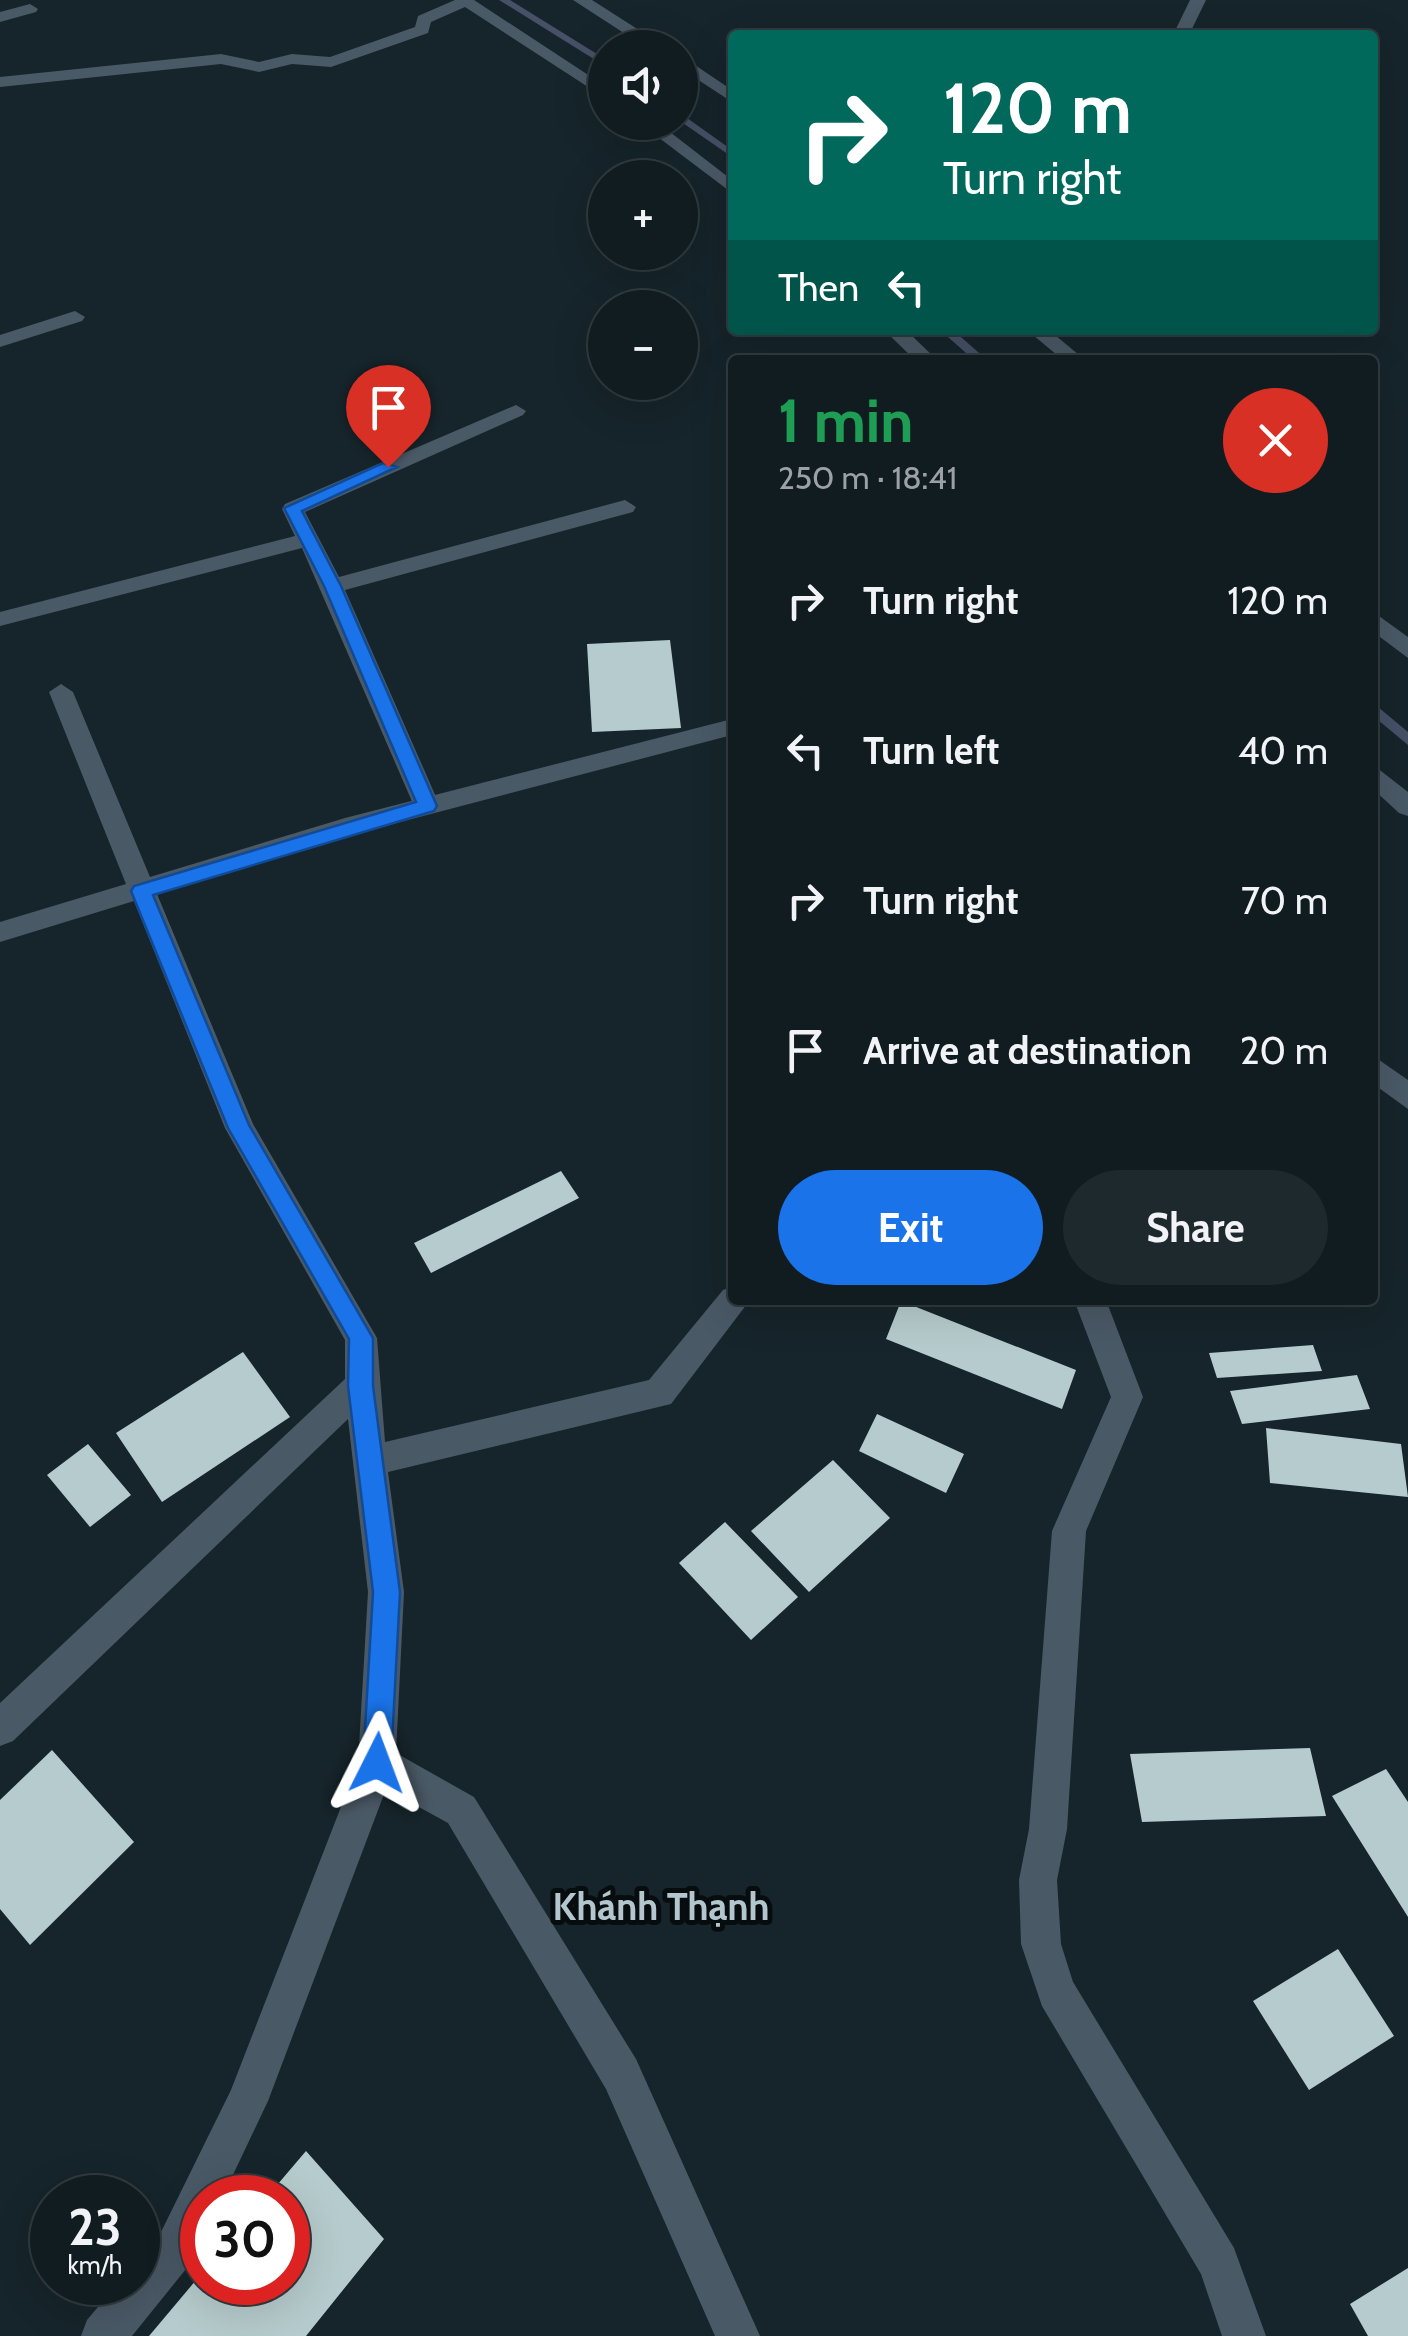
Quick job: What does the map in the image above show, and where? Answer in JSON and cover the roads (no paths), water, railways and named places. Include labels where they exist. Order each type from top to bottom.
[{"type":"street","points":[[581,0],[630,30]]},
{"type":"street","points":[[1183,30],[1198,0]]},
{"type":"street","points":[[0,82],[220,59],[258,67],[292,59],[344,60],[422,30],[424,19],[465,1],[588,82]]},
{"type":"street","points":[[0,17],[30,9]]},
{"type":"street","points":[[698,73],[728,95]]},
{"type":"street","points":[[669,140],[728,185]]},
{"type":"street","points":[[0,341],[75,317]]},
{"type":"street","points":[[900,335],[922,355]]},
{"type":"street","points":[[1043,335],[1069,355]]},
{"type":"street","points":[[427,806],[332,586],[293,508],[516,411]]},
{"type":"street","points":[[332,586],[625,506]]},
{"type":"street","points":[[0,620],[309,539]]},
{"type":"street","points":[[1378,623],[1408,650]]},
{"type":"street","points":[[62,692],[240,1128],[361,1338],[361,1386],[386,1592],[377,1763],[247,2101],[175,2248],[103,2336]]},
{"type":"street","points":[[0,932],[427,806],[728,728]]},
{"type":"street","points":[[1378,779],[1408,807]]},
{"type":"street","points":[[1378,1071],[1408,1097]]},
{"type":"street","points":[[373,1460],[658,1393],[730,1305]]},
{"type":"street","points":[[1092,1305],[1127,1396],[1068,1531],[1048,1829],[1038,1880],[1041,1944],[1056,1992],[1219,2263],[1244,2336]]},
{"type":"street","points":[[0,1728],[361,1386]]},
{"type":"street","points":[[377,1763],[461,1810],[621,2074],[738,2336]]},
{"type":"waterway","points":[[504,0],[588,52]]},
{"type":"waterway","points":[[698,129],[728,151]]},
{"type":"waterway","points":[[952,335],[975,355]]},
{"type":"waterway","points":[[1378,712],[1408,740]]},
{"type":"district","name":"Khánh Thạnh","points":[[661,1906]]}]
